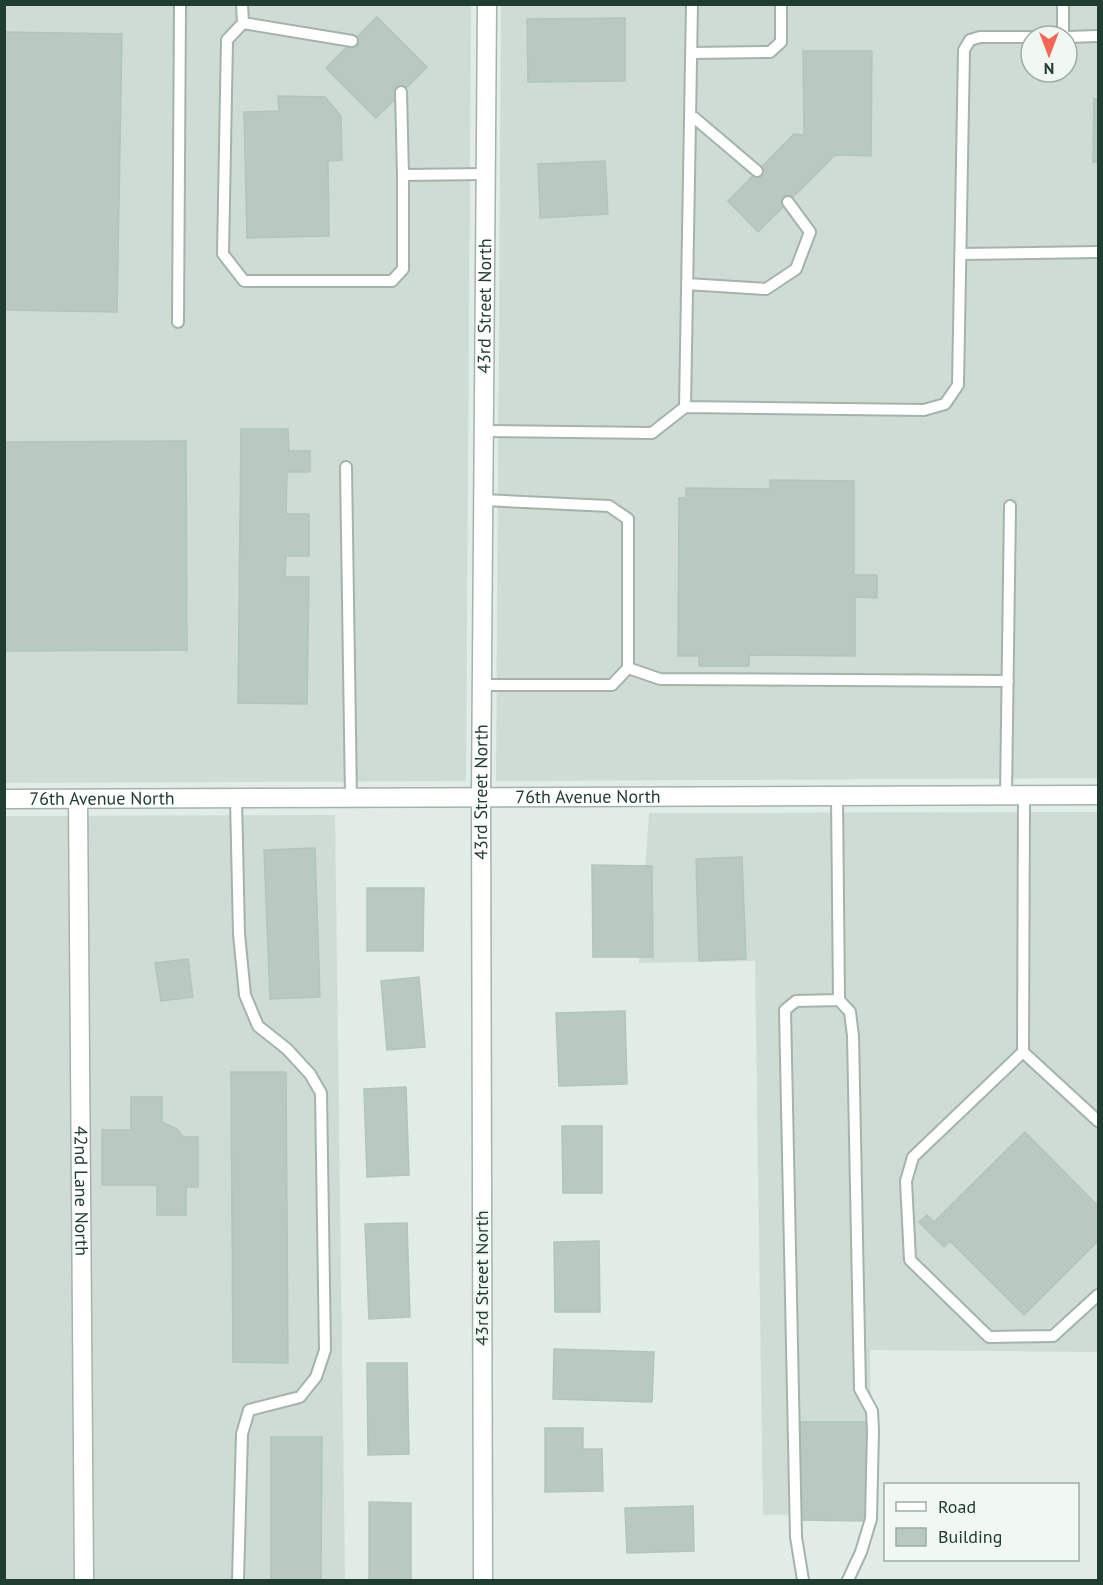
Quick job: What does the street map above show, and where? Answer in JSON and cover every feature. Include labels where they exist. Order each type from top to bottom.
[{"type":"street","name":"43rd Street North","points":[[483,1581],[481,798],[487,4]]},
{"type":"street","name":"76th Avenue North","points":[[4,799],[1098,795]]},
{"type":"street","name":"42nd Lane North","points":[[78,799],[84,1581]]},
{"type":"lane","points":[[178,322],[180,4]]},
{"type":"lane","points":[[242,4],[243,23],[227,40],[223,254],[244,281],[392,281],[403,269],[401,92]]},
{"type":"lane","points":[[685,407],[692,4]]},
{"type":"lane","points":[[691,53],[770,52],[781,42],[781,4]]},
{"type":"lane","points":[[1063,4],[1064,24]]},
{"type":"lane","points":[[243,23],[352,41]]},
{"type":"lane","points":[[1079,36],[1098,36]]},
{"type":"lane","points":[[484,431],[652,433],[685,407],[924,410],[945,404],[958,385],[964,51],[969,40],[980,37],[1019,37]]},
{"type":"lane","points":[[691,115],[758,171]]},
{"type":"lane","points":[[403,175],[485,174]]},
{"type":"lane","points":[[687,284],[766,289],[796,269],[810,232],[788,202]]},
{"type":"lane","points":[[960,254],[1098,252]]},
{"type":"lane","points":[[346,467],[351,798]]},
{"type":"lane","points":[[482,685],[612,685],[628,668],[628,519],[609,506],[483,500]]},
{"type":"lane","points":[[1010,506],[1008,681],[1015,795],[1023,1052],[1098,1121]]},
{"type":"lane","points":[[628,668],[660,679],[1008,681]]},
{"type":"lane","points":[[837,796],[839,1000],[850,1012],[853,1036],[860,1389],[872,1411],[873,1431],[871,1519],[861,1552],[848,1581]]},
{"type":"lane","points":[[236,799],[239,934],[245,995],[258,1026],[287,1049],[310,1074],[321,1093],[325,1350],[316,1377],[300,1397],[249,1410],[242,1434],[238,1581]]},
{"type":"lane","points":[[803,1581],[796,1537],[784,1010],[796,1001],[839,1000]]},
{"type":"lane","points":[[1023,1052],[913,1157],[906,1180],[910,1260],[988,1337],[1053,1336],[1098,1295]]},
{"type":"shaded area","points":[[4,5],[471,5],[466,781],[5,783]]},
{"type":"shaded area","points":[[501,5],[1098,5],[1098,778],[496,781]]},
{"type":"shaded area","points":[[1098,812],[1098,1352],[870,1350],[872,1513],[763,1515],[755,961],[639,963],[649,813]]},
{"type":"shaded area","points":[[335,815],[345,1580],[5,1580],[4,816]]},
{"type":"building","points":[[377,17],[427,67],[376,118],[326,68]]},
{"type":"building","points":[[625,18],[625,81],[528,82],[527,19]]},
{"type":"building","points":[[4,32],[122,34],[117,312],[4,310]]},
{"type":"building","points":[[803,51],[872,51],[871,156],[835,155],[758,232],[728,201],[794,134],[804,135]]},
{"type":"building","points":[[278,96],[325,97],[341,116],[342,160],[328,161],[329,236],[247,238],[244,112],[279,111]]},
{"type":"building","points":[[1094,99],[1098,99],[1098,162],[1093,162]]},
{"type":"building","points":[[605,161],[608,214],[540,218],[538,164]]},
{"type":"building","points":[[241,429],[288,429],[289,451],[310,451],[310,472],[287,472],[286,514],[309,514],[309,556],[286,556],[285,577],[309,577],[307,704],[238,703]]},
{"type":"building","points":[[186,441],[187,650],[4,651],[4,442]]},
{"type":"building","points":[[770,480],[854,481],[854,575],[877,575],[877,598],[855,597],[855,656],[749,655],[749,666],[699,666],[699,656],[678,656],[679,498],[686,498],[686,488],[770,489]]},
{"type":"building","points":[[315,848],[320,997],[270,999],[264,850]]},
{"type":"building","points":[[742,857],[746,959],[699,961],[696,859]]},
{"type":"building","points":[[592,865],[652,866],[653,957],[593,957]]},
{"type":"building","points":[[367,888],[424,888],[423,951],[367,951]]},
{"type":"building","points":[[188,959],[193,997],[161,1001],[155,963]]},
{"type":"building","points":[[419,977],[425,1047],[387,1050],[381,981]]},
{"type":"building","points":[[625,1011],[627,1084],[559,1086],[556,1013]]},
{"type":"building","points":[[231,1072],[286,1072],[288,1363],[233,1362]]},
{"type":"building","points":[[406,1087],[409,1175],[367,1177],[364,1089]]},
{"type":"building","points":[[131,1097],[162,1097],[162,1122],[177,1129],[183,1137],[198,1137],[198,1187],[186,1187],[186,1215],[157,1215],[157,1185],[102,1185],[102,1130],[131,1130]]},
{"type":"building","points":[[562,1126],[602,1126],[602,1193],[563,1193]]},
{"type":"building","points":[[1025,1132],[1098,1206],[1098,1241],[1024,1315],[950,1241],[944,1247],[919,1222],[927,1215],[934,1222]]},
{"type":"building","points":[[407,1223],[410,1317],[369,1319],[365,1224]]},
{"type":"building","points":[[599,1241],[600,1312],[555,1312],[554,1242]]},
{"type":"building","points":[[554,1349],[654,1352],[652,1402],[553,1399]]},
{"type":"building","points":[[367,1363],[407,1363],[409,1454],[368,1455]]},
{"type":"building","points":[[800,1422],[867,1422],[866,1521],[798,1520]]},
{"type":"building","points":[[545,1428],[583,1428],[583,1449],[602,1449],[603,1491],[545,1492]]},
{"type":"building","points":[[271,1437],[322,1437],[321,1580],[271,1580]]},
{"type":"building","points":[[369,1502],[411,1503],[411,1580],[369,1580]]},
{"type":"building","points":[[693,1506],[694,1551],[627,1553],[625,1508]]}]
